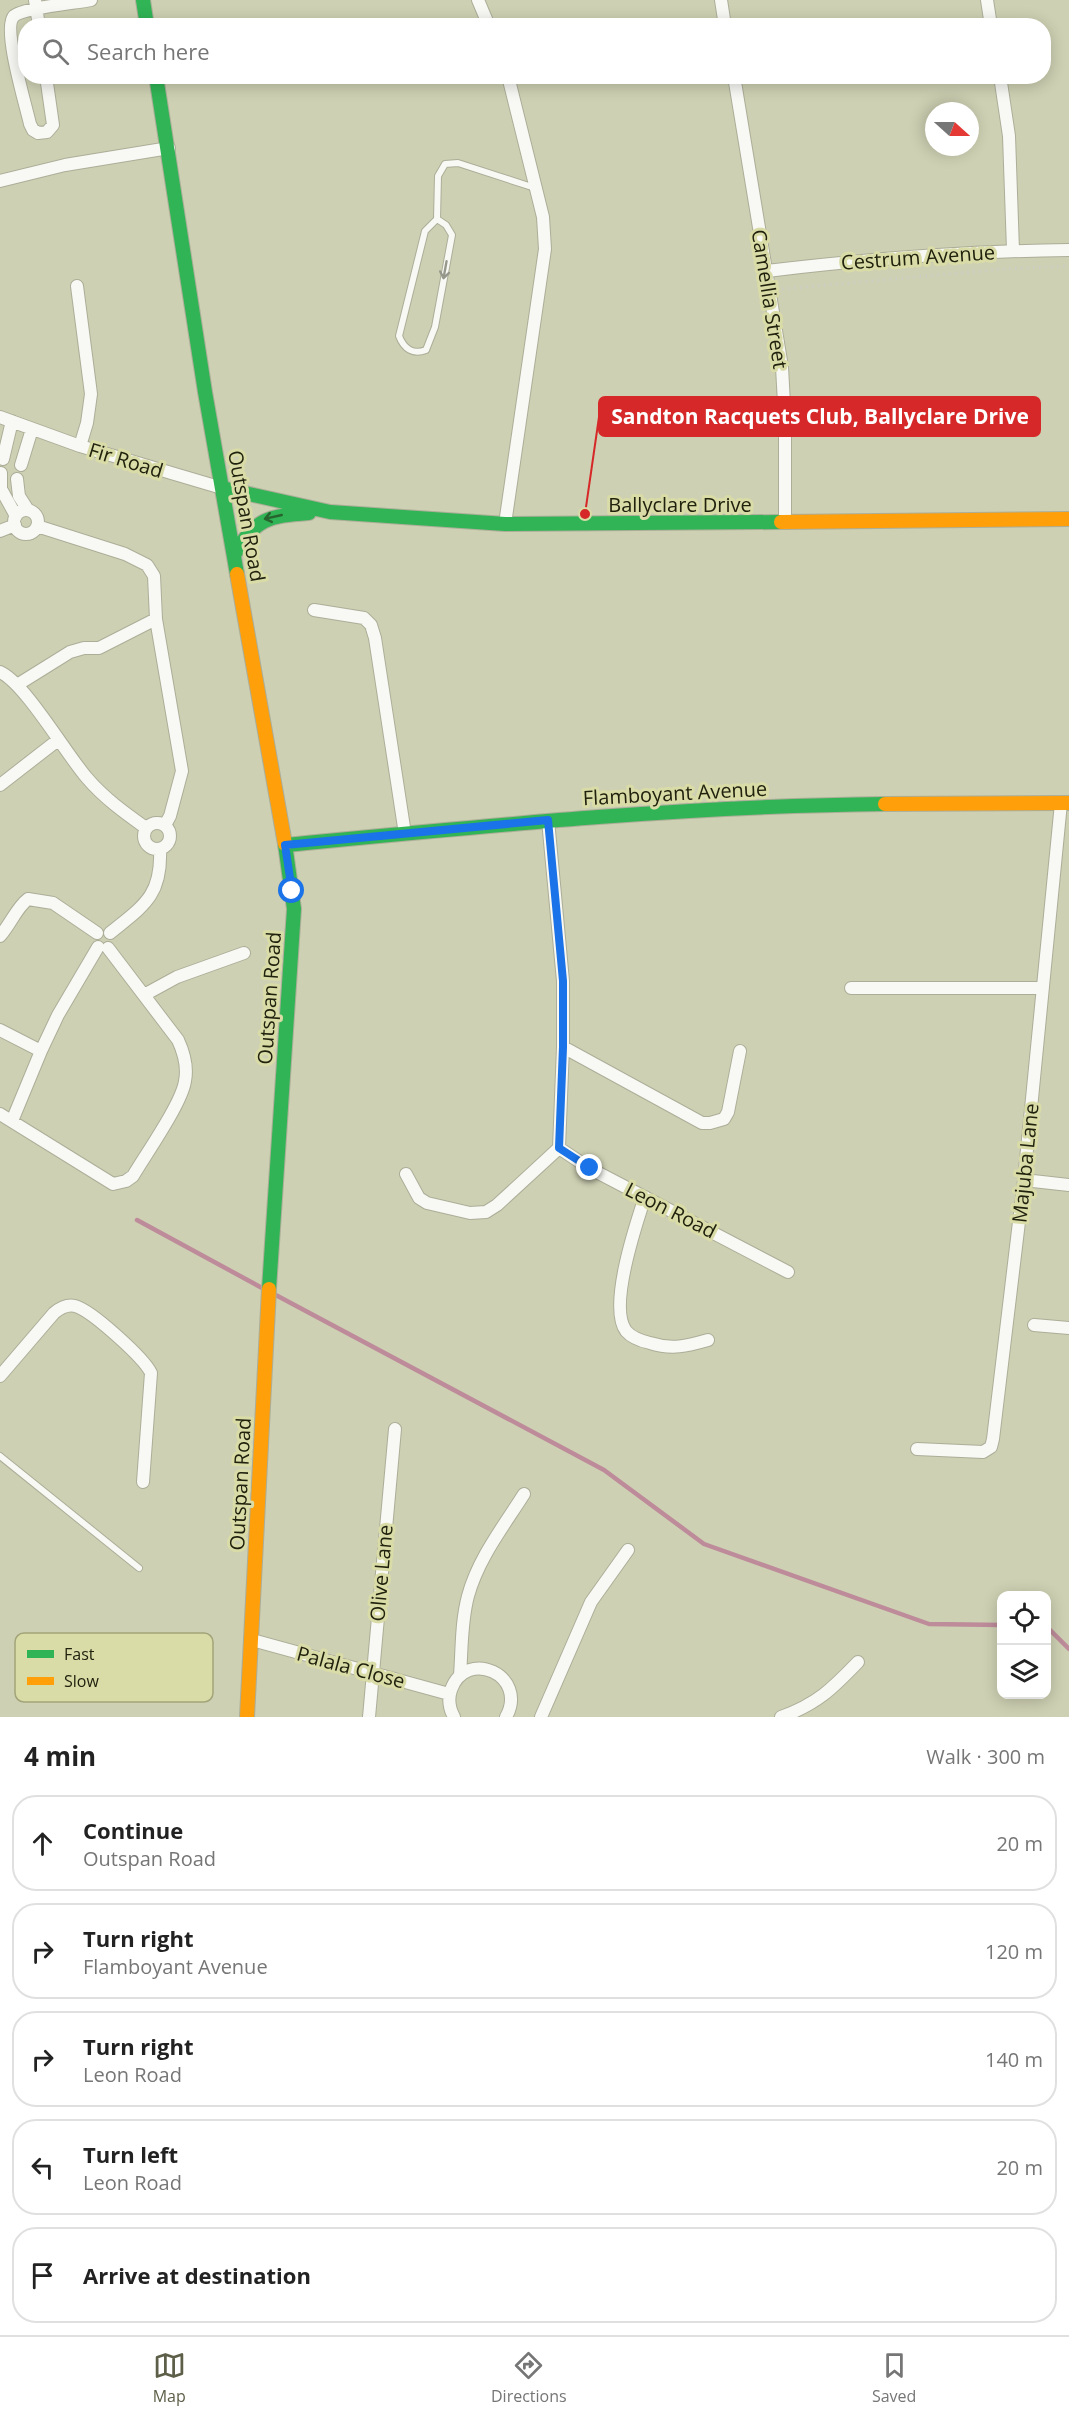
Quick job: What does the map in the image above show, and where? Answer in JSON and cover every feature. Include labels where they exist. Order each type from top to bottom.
[{"type":"street","points":[[18,70],[9,29],[15,15],[36,4],[91,0]]},
{"type":"street","points":[[143,0],[146,18]]},
{"type":"street","points":[[478,0],[486,18]]},
{"type":"street","points":[[721,0],[724,18]]},
{"type":"street","points":[[987,0],[990,18]]},
{"type":"street","points":[[21,84],[30,124],[38,133],[47,132],[52,125],[47,84]]},
{"type":"street","name":"Outspan Road","points":[[157,84],[205,392],[292,891],[293,919],[267,1324],[247,1717]]},
{"type":"street","points":[[505,524],[545,249],[545,228],[510,84]]},
{"type":"street","name":"Camellia Street","points":[[735,84],[767,271],[784,394],[785,523]]},
{"type":"street","points":[[1001,84],[1009,136],[1013,250]]},
{"type":"street","points":[[0,181],[65,165],[169,148]]},
{"type":"street","name":"Cestrum Avenue","points":[[767,271],[877,259],[1013,250],[1069,250]]},
{"type":"street","points":[[77,286],[91,394],[87,423],[80,446]]},
{"type":"street","points":[[3,459],[6,419]]},
{"type":"street","name":"Fir Road","points":[[6,419],[80,446],[222,488]]},
{"type":"street","points":[[21,464],[32,429]]},
{"type":"street","points":[[1,474],[2,489],[19,531],[26,533],[33,531],[37,526],[36,515],[28,510],[19,496],[17,479]]},
{"type":"street","name":"Ballyclare Drive","points":[[222,488],[330,512],[505,524],[1069,519]]},
{"type":"street","points":[[0,531],[15,521],[22,511],[28,510]]},
{"type":"street","points":[[234,555],[245,536],[256,523],[264,518],[284,514],[330,512]]},
{"type":"street","points":[[37,526],[125,554],[147,565],[154,576],[156,619],[183,771],[170,816],[165,825]]},
{"type":"street","points":[[314,610],[363,618],[371,625],[375,638],[405,834]]},
{"type":"street","points":[[17,685],[70,652],[84,648],[99,648],[156,619]]},
{"type":"street","points":[[0,672],[17,685],[99,792],[146,828]]},
{"type":"street","points":[[0,785],[58,740]]},
{"type":"street","name":"Flamboyant Avenue","points":[[285,845],[548,820],[807,806],[1065,803]]},
{"type":"street","name":"Majuba Lane","points":[[917,1449],[983,1452],[991,1446],[1024,1180],[1042,988],[1065,803]]},
{"type":"street","points":[[406,1174],[419,1198],[427,1203],[470,1213],[486,1212],[559,1148],[563,981],[548,820]]},
{"type":"street","points":[[155,823],[165,825],[169,829],[171,839],[165,848],[160,850],[149,848],[144,833],[146,828],[155,823]]},
{"type":"street","points":[[110,933],[147,902],[158,882],[160,850]]},
{"type":"street","points":[[0,936],[15,918],[21,905],[28,899],[53,903],[97,933]]},
{"type":"street","points":[[0,1114],[113,1184],[126,1181],[134,1176],[182,1094],[186,1071],[185,1053],[144,995],[103,947],[94,940],[97,933],[104,930],[110,933],[113,940],[103,947],[40,1051],[12,1121]]},
{"type":"street","points":[[144,995],[177,977],[192,974],[244,953]]},
{"type":"street","points":[[851,988],[1042,988]]},
{"type":"street","points":[[0,1030],[40,1051]]},
{"type":"street","points":[[563,1047],[702,1123],[724,1119],[728,1112],[740,1051]]},
{"type":"street","name":"Leon Road","points":[[559,1148],[590,1168],[788,1272]]},
{"type":"street","points":[[1024,1180],[1069,1185]]},
{"type":"street","points":[[645,1197],[628,1248],[620,1313],[623,1325],[636,1339],[666,1348],[684,1347],[708,1340]]},
{"type":"street","points":[[0,1376],[54,1313],[63,1307],[77,1306],[104,1325],[142,1359],[151,1373],[143,1482]]},
{"type":"street","points":[[1034,1325],[1069,1328]]},
{"type":"street","name":"Olive Lane","points":[[369,1717],[395,1429]]},
{"type":"street","points":[[460,1675],[464,1616],[475,1575],[524,1494]]},
{"type":"street","points":[[541,1717],[591,1602],[628,1550]]},
{"type":"street","name":"Palala Close","points":[[252,1640],[449,1694]]},
{"type":"street","points":[[781,1717],[813,1703],[828,1693],[858,1662]]},
{"type":"street","points":[[454,1717],[449,1704],[449,1694],[453,1684],[460,1675],[481,1668],[491,1670],[501,1676],[511,1694],[511,1705],[506,1717]]},
{"type":"lane","points":[[437,219],[447,225],[452,235],[435,327],[426,350],[411,351],[402,345],[399,336],[425,231],[437,219],[438,176],[444,165],[458,163],[536,188]]},
{"type":"lane","points":[[0,1456],[139,1568]]},
{"type":"path","points":[[782,300],[782,289],[1005,269],[1069,266]]},
{"type":"waterway","points":[[137,1220],[264,1289]]},
{"type":"waterway","points":[[272,1293],[604,1470],[704,1544],[929,1624],[997,1625]]},
{"type":"waterway","points":[[1051,1631],[1069,1649]]},
{"type":"traffic: fast","points":[[143,0],[146,18]]},
{"type":"traffic: fast","points":[[157,84],[205,392],[237,574]]},
{"type":"traffic: fast","points":[[222,488],[330,512],[505,524],[781,522]]},
{"type":"traffic: fast","points":[[234,555],[249,533],[264,521],[309,513]]},
{"type":"traffic: fast","points":[[285,845],[660,813],[885,804]]},
{"type":"traffic: fast","points":[[269,1289],[294,909],[285,844]]},
{"type":"traffic: slow","points":[[781,522],[1069,519]]},
{"type":"traffic: slow","points":[[237,574],[285,844]]},
{"type":"traffic: slow","points":[[885,804],[1069,803]]},
{"type":"traffic: slow","points":[[247,1717],[269,1289]]},
{"type":"place","name":"Sandton Racquets Club, Ballyclare Drive","points":[[585,514]]},
{"type":"route","points":[[292,891],[285,845],[548,820],[563,981],[559,1148],[590,1168]]}]
